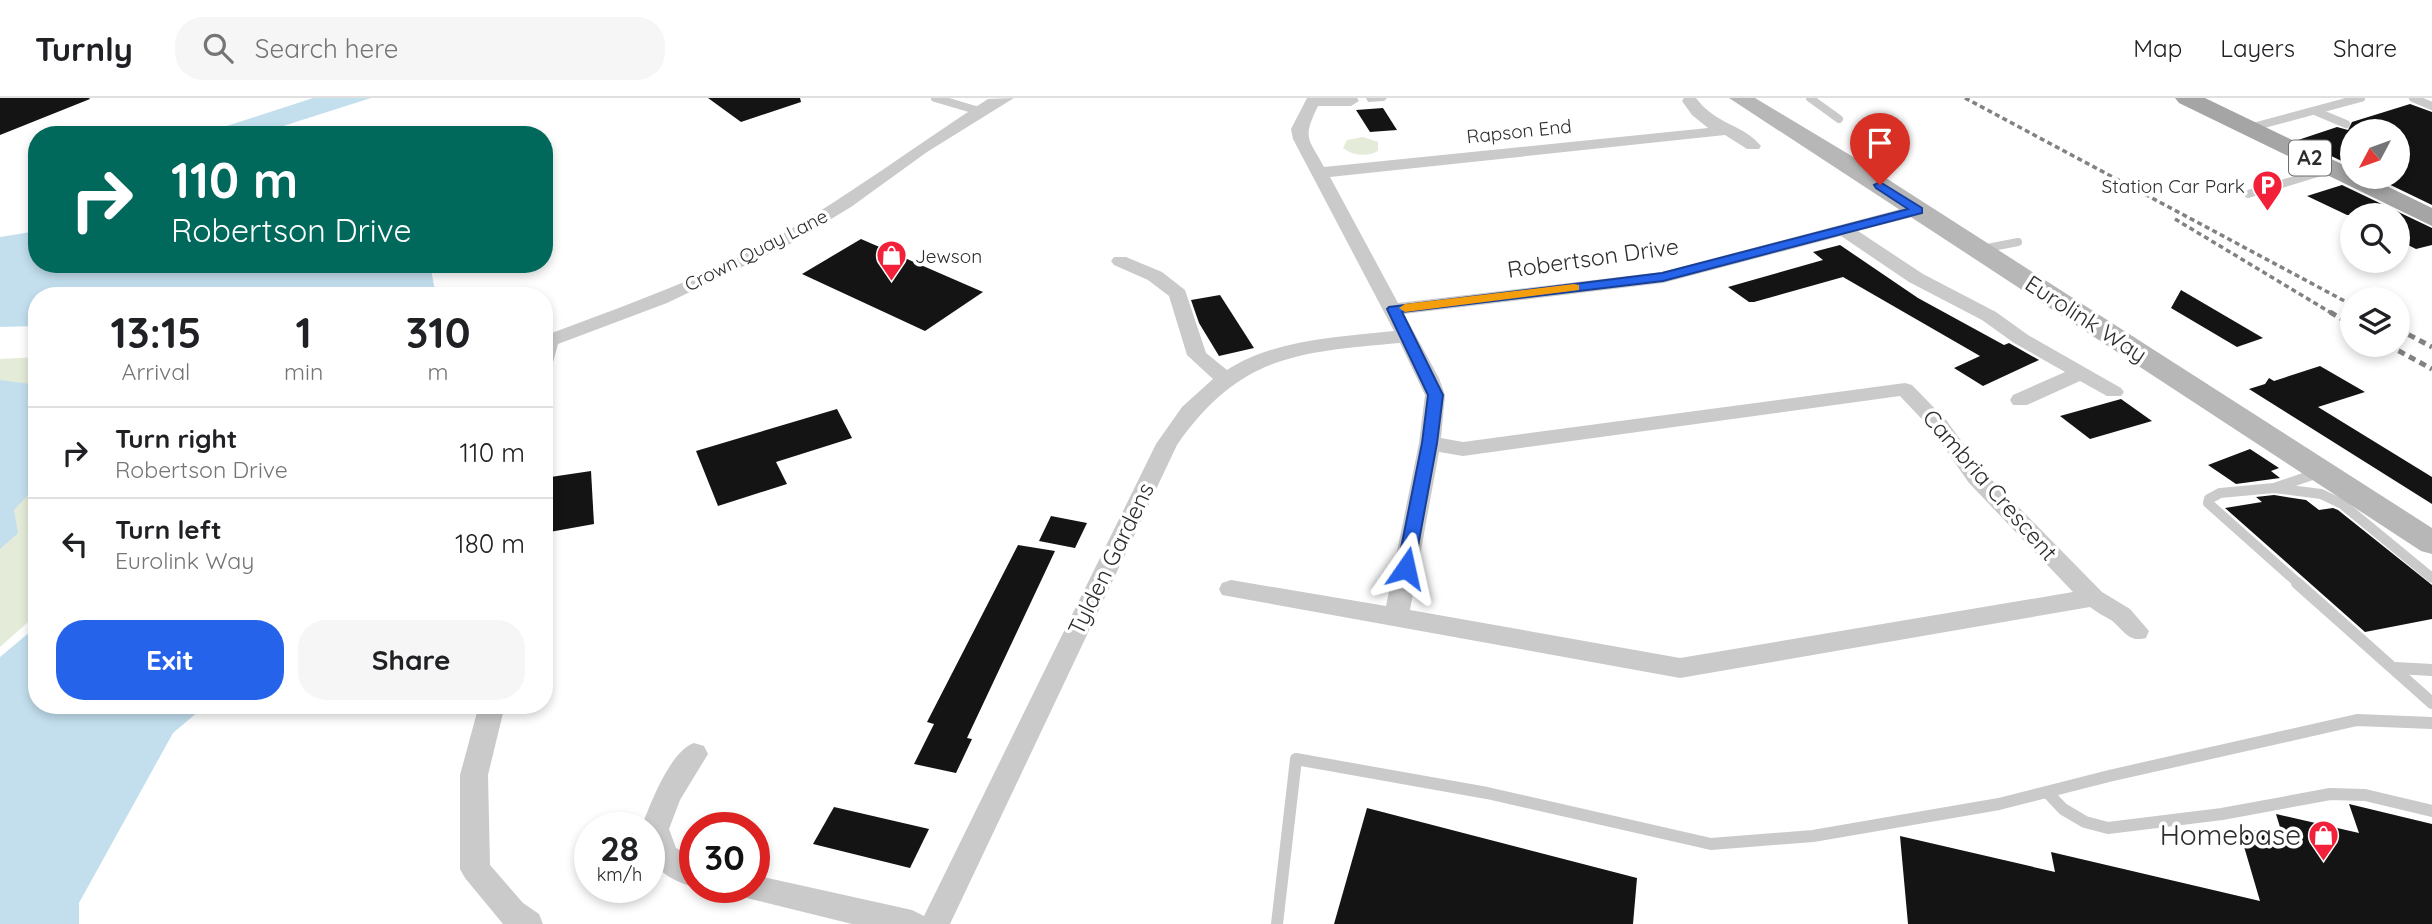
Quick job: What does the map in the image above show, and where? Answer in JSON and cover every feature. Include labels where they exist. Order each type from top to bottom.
[{"type":"main road","name":"Eurolink Way","points":[[1740,98],[1842,160],[2432,543]]},
{"type":"main road","name":"A2","points":[[2187,98],[2432,218]]},
{"type":"street","name":"Crown Quay Lane","points":[[553,339],[660,299],[782,241],[845,203],[993,102],[1006,98]]},
{"type":"street","points":[[1373,99],[1379,98]]},
{"type":"street","points":[[1350,101],[1314,100],[1300,129],[1301,139],[1394,309],[1435,395],[1430,443],[1396,617]]},
{"type":"street","points":[[1689,100],[1696,110],[1723,131],[1744,137],[1753,146]]},
{"type":"street","points":[[1565,129],[1582,146]]},
{"type":"street","name":"Rapson End","points":[[1319,173],[1723,131]]},
{"type":"street","points":[[1463,139],[1475,157]]},
{"type":"street","name":"Robertson Drive","points":[[1394,309],[1663,277],[1918,211]]},
{"type":"street","points":[[1843,229],[1916,278],[1989,316],[2021,339],[2114,392]]},
{"type":"street","points":[[1120,261],[1161,279],[1178,294],[1197,355],[1224,378]]},
{"type":"street","name":"Tylden Gardens","points":[[935,924],[1182,417],[1224,378],[1271,356],[1303,348],[1407,336]]},
{"type":"street","points":[[2020,400],[2081,373]]},
{"type":"street","name":"Cambria Crescent","points":[[1430,443],[1463,449],[1905,389],[1939,425],[1978,478],[2093,598]]},
{"type":"street","points":[[1231,589],[1680,668],[2093,598],[2121,615],[2137,631]]},
{"type":"street","points":[[490,714],[474,775],[475,869],[512,913],[528,924]]},
{"type":"street","points":[[679,865],[665,856],[655,828],[668,796],[694,754]]},
{"type":"street","points":[[770,892],[912,924]]},
{"type":"lane","points":[[935,98],[979,111]]},
{"type":"lane","points":[[1810,98],[1839,119]]},
{"type":"lane","points":[[2248,128],[2317,112],[2361,98]]},
{"type":"lane","points":[[2413,98],[2432,106]]},
{"type":"lane","points":[[2317,112],[2340,122]]},
{"type":"lane","points":[[2248,194],[2330,169]]},
{"type":"lane","points":[[1979,250],[2018,242]]},
{"type":"lane","points":[[2274,488],[2323,471]]},
{"type":"lane","points":[[2432,578],[2342,503],[2321,494],[2274,488],[2220,493],[2209,499],[2208,503],[2396,668],[2432,703]]},
{"type":"lane","points":[[2396,668],[2432,670]]},
{"type":"lane","points":[[1277,924],[1296,759],[1487,793],[1711,844],[1813,836],[1999,804],[2357,720],[2432,723]]},
{"type":"lane","points":[[2048,792],[2063,810],[2085,822],[2108,828],[2222,814],[2330,794],[2365,795],[2432,811]]},
{"type":"green space","points":[[1363,137],[1378,142],[1378,151],[1360,155],[1343,148],[1347,140]]},
{"type":"green space","points":[[28,357],[28,622],[0,647],[0,359]]},
{"type":"water","points":[[313,98],[371,98],[283,126],[227,126]]},
{"type":"water","points":[[28,232],[28,273],[432,273],[434,287],[28,287],[28,326],[0,327],[0,237]]},
{"type":"water","points":[[0,380],[28,384],[28,495],[14,510],[18,533],[0,549]]},
{"type":"water","points":[[28,634],[28,714],[195,714],[173,733],[79,903],[79,924],[0,924],[0,657]]},
{"type":"building","points":[[0,98],[89,98],[90,99],[0,135]]},
{"type":"building","points":[[708,98],[800,98],[801,102],[741,122]]},
{"type":"building","points":[[2410,104],[2432,112],[2432,205],[2399,189],[2410,189],[2410,119],[2362,119]]},
{"type":"building","points":[[1383,108],[1397,130],[1370,132],[1356,110]]},
{"type":"building","points":[[2340,128],[2340,160],[2298,140]]},
{"type":"building","points":[[2340,186],[2340,189],[2350,189],[2380,203],[2340,203],[2340,212],[2307,196]]},
{"type":"building","points":[[2410,217],[2432,228],[2432,245],[2416,249],[2410,246]]},
{"type":"building","name":"Jewson","points":[[861,239],[983,292],[925,331],[802,274]]},
{"type":"building","points":[[1840,245],[1918,298],[2004,345],[2009,343],[2039,360],[1983,386],[1954,368],[1980,356],[1843,277],[1754,302],[1749,302],[1728,287],[1823,260],[1813,252]]},
{"type":"building","points":[[2181,290],[2263,338],[2237,347],[2171,308]]},
{"type":"building","points":[[1220,295],[1254,348],[1219,356],[1199,323],[1191,300]]},
{"type":"building","points":[[2320,366],[2365,392],[2318,407],[2432,477],[2432,504],[2249,389],[2265,384],[2269,378],[2274,381]]},
{"type":"building","points":[[2121,399],[2152,421],[2090,439],[2060,416]]},
{"type":"building","points":[[837,409],[852,438],[776,462],[787,484],[718,506],[696,451]]},
{"type":"building","points":[[2250,449],[2279,468],[2271,471],[2280,478],[2236,484],[2208,465]]},
{"type":"building","points":[[591,471],[594,524],[553,531],[553,477]]},
{"type":"building","points":[[2274,495],[2306,500],[2319,510],[2338,510],[2432,585],[2432,619],[2365,632],[2225,508],[2262,502],[2256,497]]},
{"type":"building","points":[[1051,516],[1087,523],[1075,548],[1039,541]]},
{"type":"building","points":[[1018,545],[1055,551],[967,738],[972,739],[956,773],[914,764],[934,724],[927,722]]},
{"type":"building","points":[[2349,804],[2432,824],[2432,924],[1908,924],[1900,836],[2055,872],[2051,852],[2260,901],[2238,826],[2283,837],[2276,814],[2359,833]]},
{"type":"building","points":[[834,807],[929,829],[910,868],[813,844]]},
{"type":"building","points":[[1367,808],[1637,878],[1633,924],[1334,924]]},
{"type":"railway","points":[[1965,98],[2340,299]]},
{"type":"railway","points":[[2175,219],[2333,314]]},
{"type":"railway","points":[[2330,312],[2340,318]]},
{"type":"railway","points":[[2410,335],[2432,347]]},
{"type":"railway","points":[[2410,357],[2432,369]]},
{"type":"slow traffic","points":[[1405,308],[1574,287]]},
{"type":"place","name":"Station Car Park","points":[[2268,213]]},
{"type":"place","name":"Jewson","points":[[892,283]]},
{"type":"place","name":"Homebase","points":[[2324,862]]},
{"type":"route","points":[[1406,568],[1430,443],[1435,395],[1394,309],[1663,277],[1918,211],[1880,185]]}]
